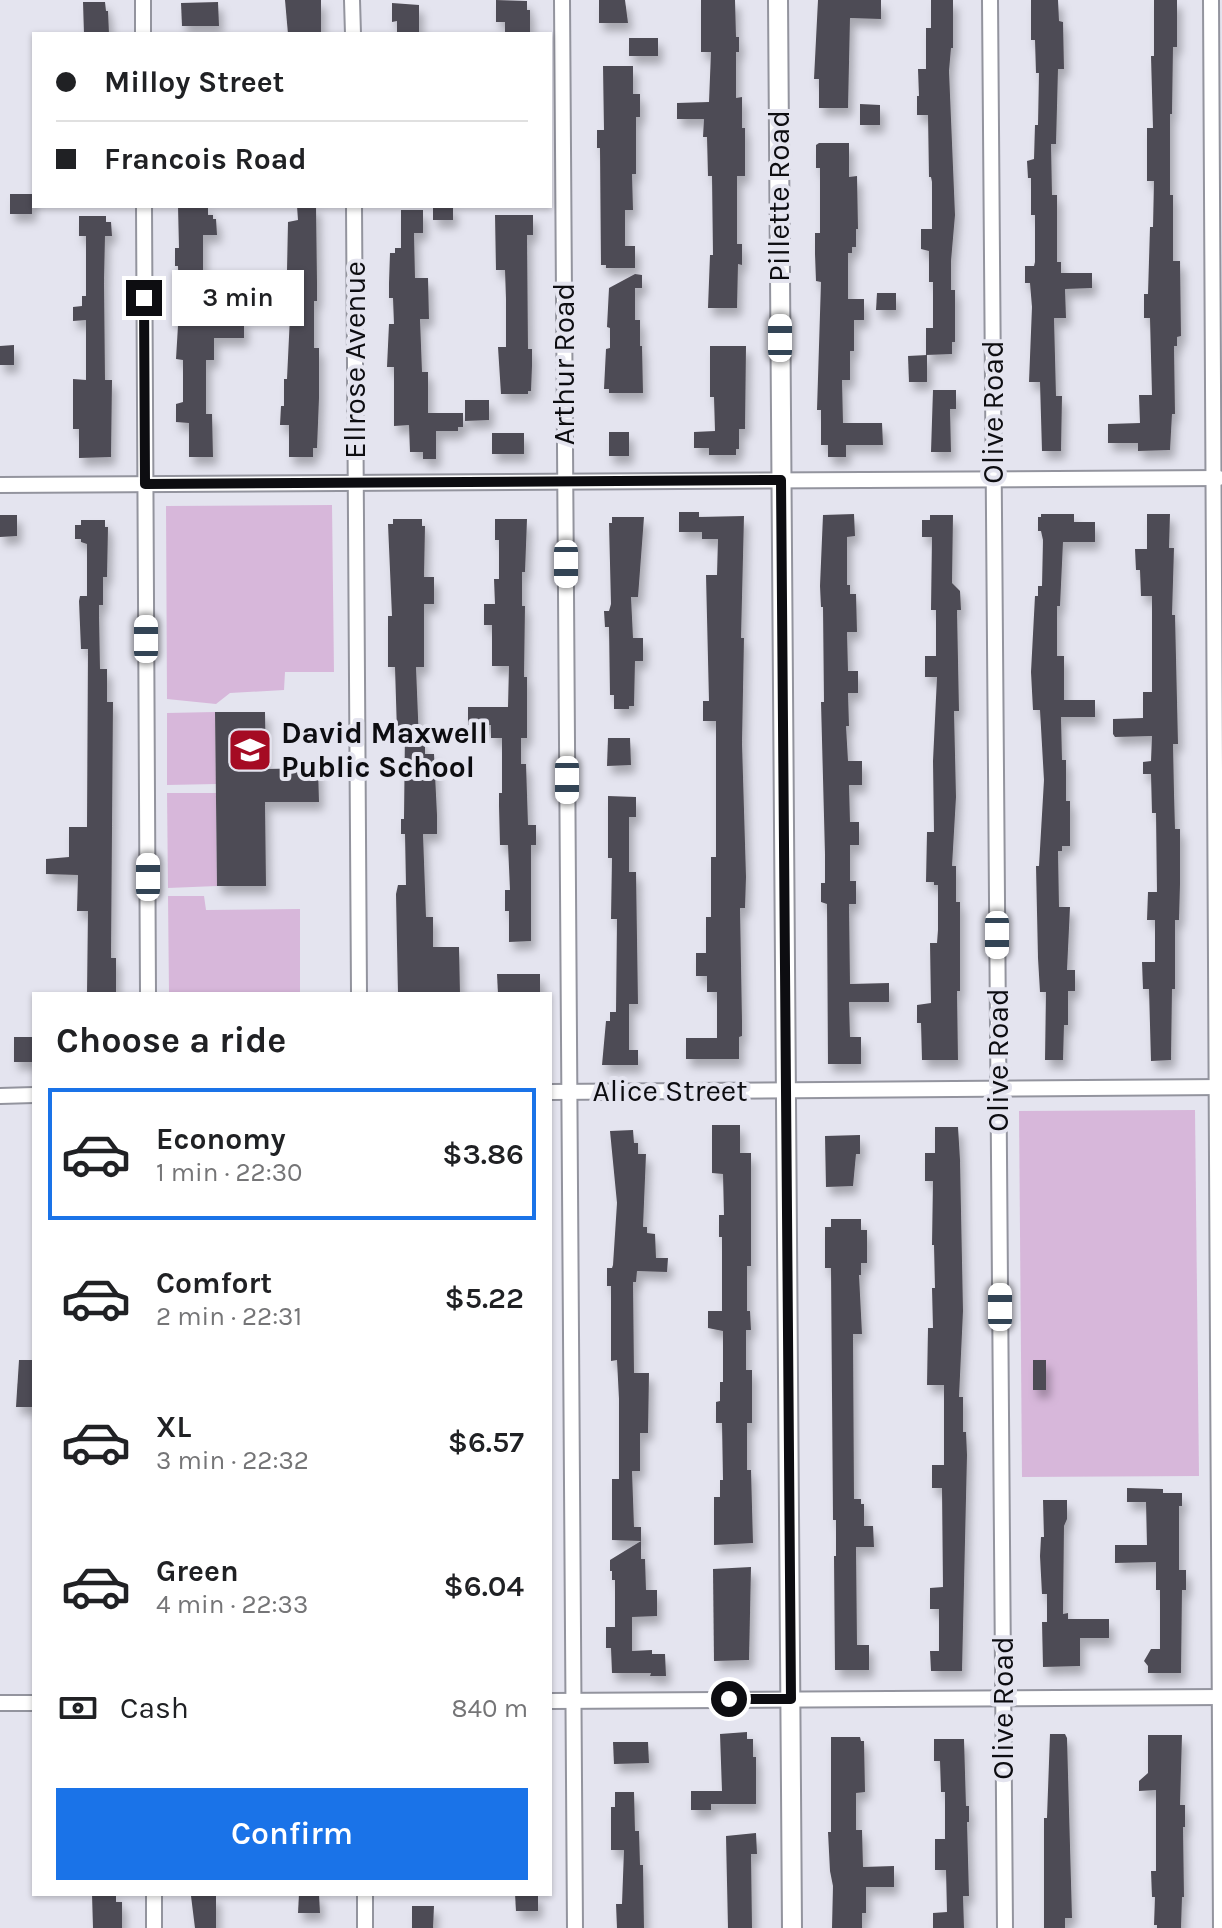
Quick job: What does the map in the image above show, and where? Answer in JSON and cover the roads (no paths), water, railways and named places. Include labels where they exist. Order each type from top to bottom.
[{"type":"street","points":[[143,0],[143,32]]},
{"type":"street","points":[[352,0],[353,32]]},
{"type":"street","name":"Arthur Road","points":[[562,0],[575,1928]]},
{"type":"street","name":"Pillette Road","points":[[778,0],[792,1928]]},
{"type":"street","name":"Olive Road","points":[[990,0],[1005,1928]]},
{"type":"street","points":[[1211,0],[1218,478],[1221,1928]]},
{"type":"street","points":[[144,208],[148,992]]},
{"type":"street","name":"Ellrose Avenue","points":[[354,208],[359,992]]},
{"type":"street","points":[[0,485],[1218,478]]},
{"type":"street","name":"Alice Street","points":[[552,1092],[1219,1087]]},
{"type":"street","points":[[0,1096],[32,1095]]},
{"type":"street","points":[[552,1701],[1221,1697]]},
{"type":"street","points":[[0,1703],[32,1703]]},
{"type":"street","points":[[154,1896],[154,1928]]},
{"type":"street","points":[[365,1896],[365,1928]]},
{"type":"place","name":"David Maxwell Public School","points":[[250,750]]}]
